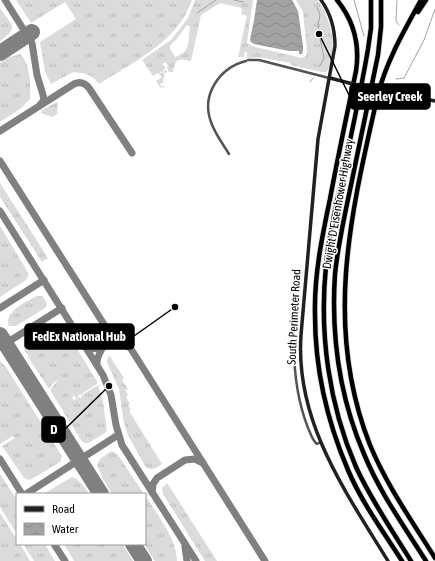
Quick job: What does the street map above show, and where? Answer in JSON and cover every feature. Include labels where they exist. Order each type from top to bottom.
[{"type":"highway","points":[[337,0],[347,14],[353,27],[356,40],[357,58],[356,71],[318,259],[314,314],[317,360],[330,420],[348,470],[367,507],[402,561]]},
{"type":"highway","name":"Dwight D Eisenhower Highway","points":[[371,0],[371,22],[368,49],[327,256],[324,302],[325,339],[336,407],[349,450],[373,500],[411,561]]},
{"type":"highway","name":"Dwight D Eisenhower Highway","points":[[381,0],[381,26],[378,55],[338,252],[334,292],[335,334],[345,396],[364,455],[387,500],[426,561]]},
{"type":"highway","points":[[421,0],[389,62],[378,94],[351,225],[347,251],[344,296],[346,346],[354,395],[370,445],[394,494],[435,558]]},
{"type":"highway","points":[[389,62],[417,12],[426,0]]},
{"type":"street","name":"South Perimeter Road","points":[[321,0],[331,18],[335,37],[334,56],[317,145],[300,348],[301,370],[310,415],[321,442],[343,486],[388,561]]},
{"type":"street","points":[[230,154],[211,124],[208,111],[208,99],[212,88],[221,75],[234,65],[247,61],[256,60],[267,62],[348,83],[435,101]]},
{"type":"street","points":[[294,346],[300,402],[312,437],[317,444],[321,442]]},
{"type":"green space","points":[[16,0],[192,0],[185,15],[176,28],[153,50],[99,84],[94,78],[88,75],[73,72],[51,84],[45,72],[40,42],[76,19],[65,2],[31,23]]},
{"type":"green space","points":[[195,0],[253,0],[247,42],[248,44],[302,58],[306,56],[307,51],[303,12],[296,0],[318,0],[328,21],[332,35],[333,43],[329,67],[326,72],[321,72],[291,65],[290,63],[286,62],[257,57],[247,58],[247,52],[245,51],[244,57],[238,57],[247,16],[241,14],[242,8],[220,3],[201,15],[191,61],[178,60],[175,64],[173,72],[169,72],[167,67],[168,65],[165,62],[162,64],[166,68],[163,70],[167,71],[165,74],[163,71],[160,73],[163,72],[164,75],[163,83],[160,84],[162,87],[164,85],[165,86],[162,88],[156,81],[162,76],[158,73],[153,76],[142,60],[171,40],[188,18]],"holes":[[[187,25],[190,27],[188,45],[184,52],[175,57],[170,49],[170,45],[176,40]]]},
{"type":"green space","points":[[0,8],[12,25],[12,28],[10,33],[0,41]]},
{"type":"green space","points":[[21,54],[29,75],[30,99],[20,109],[0,122],[0,63],[9,57]]},
{"type":"green space","points":[[57,102],[57,114],[52,117],[41,113],[42,110]]},
{"type":"green space","points":[[0,183],[48,258],[42,262],[0,197]]},
{"type":"green space","points":[[0,226],[29,275],[26,280],[0,297]]},
{"type":"green space","points":[[37,296],[42,296],[44,298],[47,304],[45,308],[16,326],[9,326],[9,316],[22,304]]},
{"type":"green space","points":[[57,323],[63,326],[98,383],[80,395],[78,394],[79,396],[76,398],[74,395],[72,398],[74,400],[79,397],[81,398],[82,395],[98,385],[103,401],[107,431],[88,443],[84,443],[81,440],[50,390],[58,380],[53,383],[49,389],[24,349],[26,342],[53,324]]},
{"type":"green space","points":[[109,355],[124,378],[122,380],[128,389],[125,390],[128,395],[126,397],[130,404],[128,405],[131,410],[129,411],[162,464],[156,468],[149,469],[145,466],[128,435],[124,423],[119,389],[107,362]]},
{"type":"green space","points":[[0,361],[6,367],[62,456],[60,462],[30,480],[24,478],[2,446],[15,438],[13,436],[0,444]]},
{"type":"green space","points":[[112,451],[118,455],[143,493],[111,493],[103,479],[97,464],[101,458]]},
{"type":"green space","points":[[0,474],[16,498],[16,532],[0,507]]},
{"type":"green space","points":[[72,477],[77,479],[89,493],[45,493]]},
{"type":"green space","points":[[167,483],[217,561],[205,561],[163,494],[162,488]]},
{"type":"green space","points":[[146,497],[170,535],[174,544],[177,561],[155,561],[145,545],[146,545]]},
{"type":"green space","points":[[0,513],[16,538],[16,545],[21,545],[30,561],[0,561]]},
{"type":"green space","points":[[24,545],[46,545],[55,561],[34,561]]},
{"type":"green space","points":[[65,545],[123,545],[133,561],[74,561]]},
{"type":"water","points":[[257,0],[292,0],[298,11],[303,46],[302,54],[299,54],[299,51],[289,51],[254,44],[251,42],[250,40]]},
{"type":"waterway","points":[[197,13],[216,0]]},
{"type":"waterway","points":[[234,0],[243,2]]},
{"type":"waterway","points":[[354,0],[364,36]]},
{"type":"waterway","points":[[397,0],[396,21],[399,25]]},
{"type":"waterway","points":[[317,7],[320,15],[318,25],[324,58],[320,66]]},
{"type":"waterway","points":[[396,79],[404,78],[424,40],[435,9]]},
{"type":"waterway","points":[[310,82],[313,78]]},
{"type":"taxiway","points":[[5,0],[32,43],[37,75],[44,100],[40,105]]},
{"type":"taxiway","points":[[0,131],[74,84],[80,83],[89,88],[132,153]]},
{"type":"taxiway","points":[[0,161],[105,326],[131,349],[265,561]]},
{"type":"taxiway","points":[[0,211],[103,375],[111,395],[116,425],[122,445],[196,561]]},
{"type":"taxiway","points":[[0,308],[44,280]]},
{"type":"taxiway","points":[[0,347],[62,308]]},
{"type":"taxiway","points":[[97,364],[97,359],[107,337],[105,326]]},
{"type":"taxiway","points":[[85,345],[96,349],[118,342],[124,343]]},
{"type":"taxiway","points":[[28,493],[118,435]]},
{"type":"taxiway","points":[[0,459],[21,493]]},
{"type":"taxiway","points":[[152,492],[153,484],[157,478],[185,460],[195,459],[203,463]]},
{"type":"taxiway","points":[[55,545],[65,561]]},
{"type":"taxiway","points":[[185,547],[187,561]]},
{"type":"runway","points":[[0,53],[32,32]]},
{"type":"runway","points":[[0,335],[100,493]]},
{"type":"runway","points":[[134,545],[144,561]]},
{"type":"place","name":"Seerley Creek","points":[[319,34]]},
{"type":"place","name":"FedEx National Hub","points":[[175,307]]},
{"type":"place","name":"D","points":[[109,386]]}]
